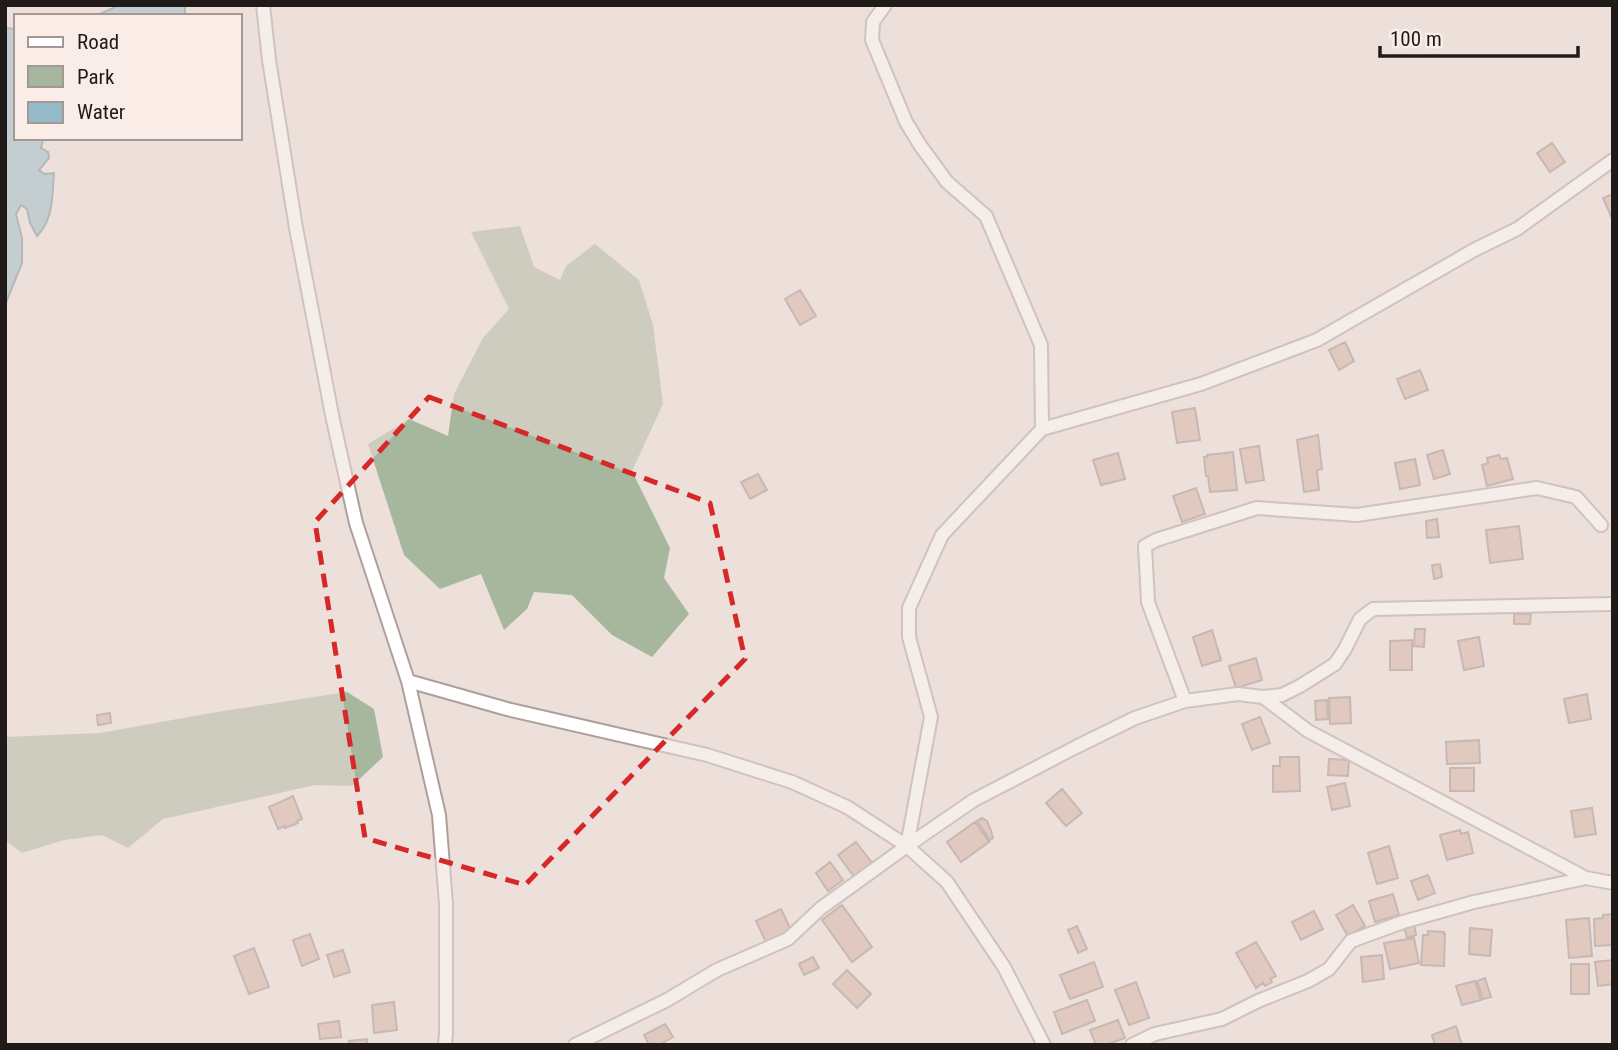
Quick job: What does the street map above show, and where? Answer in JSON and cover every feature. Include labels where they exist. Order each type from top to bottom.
[{"type":"street","points":[[263,5],[269,60],[296,228],[333,420],[356,523],[408,681],[439,816],[446,904],[445,1045]]},
{"type":"street","points":[[885,5],[873,22],[872,40],[906,122],[947,182],[986,216],[1041,345],[1042,429]]},
{"type":"street","points":[[907,846],[931,716],[909,637],[909,608],[942,535],[1042,429],[1201,384],[1317,340],[1474,250],[1517,229],[1613,160]]},
{"type":"street","points":[[1185,701],[1148,602],[1145,546],[1156,540],[1257,508],[1357,515],[1536,488],[1576,498],[1601,525]]},
{"type":"street","points":[[575,1045],[667,1000],[718,970],[788,939],[821,908],[974,800],[1076,747],[1135,718],[1185,701],[1238,694],[1263,697],[1282,695],[1300,686],[1335,664],[1360,619],[1373,609],[1613,604]]},
{"type":"street","points":[[408,681],[507,709],[707,755],[792,782],[846,807],[907,846],[947,882],[1004,967],[1044,1045]]},
{"type":"street","points":[[1263,697],[1308,731],[1586,878],[1613,883]]},
{"type":"street","points":[[1132,1045],[1155,1034],[1222,1019],[1308,981],[1329,969],[1352,942],[1403,922],[1474,902],[1586,878]]},
{"type":"highlighted area","points":[[429,397],[710,503],[745,659],[525,885],[365,838],[315,522]]},
{"type":"green space","points":[[520,226],[534,267],[560,280],[566,266],[595,244],[639,280],[653,325],[663,404],[632,471],[670,548],[664,578],[689,614],[652,657],[612,635],[572,595],[534,592],[527,609],[504,630],[481,574],[440,589],[404,555],[368,444],[409,419],[448,436],[454,394],[483,338],[509,309],[471,232]]},
{"type":"green space","points":[[347,692],[374,709],[383,757],[352,786],[315,785],[163,819],[128,848],[102,835],[64,840],[22,853],[5,840],[5,737],[100,733]]},
{"type":"water","points":[[120,5],[185,5],[185,14],[100,14]]},
{"type":"water","points":[[5,28],[14,29],[14,140],[43,140],[41,148],[48,152],[49,158],[39,170],[44,174],[54,173],[47,222],[37,236],[27,209],[21,205],[16,214],[22,238],[22,263],[5,305]]},
{"type":"building","points":[[1552,143],[1565,162],[1550,172],[1537,153]]},
{"type":"building","points":[[1613,194],[1613,221],[1603,198]]},
{"type":"building","points":[[800,290],[816,316],[800,325],[785,299]]},
{"type":"building","points":[[1345,342],[1354,361],[1339,370],[1329,350]]},
{"type":"building","points":[[1420,370],[1428,390],[1405,399],[1397,379]]},
{"type":"building","points":[[1195,408],[1200,440],[1177,443],[1172,412]]},
{"type":"building","points":[[1318,435],[1322,469],[1317,470],[1319,490],[1304,492],[1297,440]]},
{"type":"building","points":[[1259,446],[1264,480],[1246,483],[1240,449]]},
{"type":"building","points":[[1443,450],[1450,474],[1434,479],[1427,455]]},
{"type":"building","points":[[1233,452],[1237,490],[1210,492],[1204,457]]},
{"type":"building","points":[[1118,453],[1125,479],[1101,485],[1093,460]]},
{"type":"building","points":[[1499,455],[1501,459],[1507,458],[1513,479],[1487,486],[1482,465],[1488,463],[1487,458]]},
{"type":"building","points":[[1415,459],[1420,485],[1400,489],[1395,463]]},
{"type":"building","points":[[758,474],[767,490],[750,499],[741,482]]},
{"type":"building","points":[[1196,488],[1205,514],[1182,522],[1173,496]]},
{"type":"building","points":[[1437,519],[1439,537],[1427,538],[1426,521]]},
{"type":"building","points":[[1519,526],[1523,559],[1490,563],[1486,530]]},
{"type":"building","points":[[1440,564],[1442,577],[1434,579],[1432,565]]},
{"type":"building","points":[[1514,614],[1531,614],[1530,624],[1514,624]]},
{"type":"building","points":[[1415,629],[1425,629],[1424,647],[1414,646]]},
{"type":"building","points":[[1212,630],[1221,660],[1202,666],[1193,637]]},
{"type":"building","points":[[1479,637],[1484,666],[1464,670],[1458,641]]},
{"type":"building","points":[[1412,640],[1412,670],[1390,670],[1390,641]]},
{"type":"building","points":[[1256,658],[1262,680],[1236,688],[1229,666]]},
{"type":"building","points":[[1587,694],[1591,719],[1569,723],[1564,699]]},
{"type":"building","points":[[1350,697],[1351,723],[1330,724],[1329,698]]},
{"type":"building","points":[[1327,700],[1328,719],[1316,720],[1315,701]]},
{"type":"building","points":[[110,713],[111,723],[98,725],[97,715]]},
{"type":"building","points":[[1260,717],[1270,743],[1252,750],[1242,724]]},
{"type":"building","points":[[1479,740],[1480,763],[1447,764],[1446,742]]},
{"type":"building","points":[[1280,757],[1299,757],[1300,791],[1273,792],[1273,766],[1280,766]]},
{"type":"building","points":[[1329,759],[1349,760],[1348,776],[1328,775]]},
{"type":"building","points":[[1450,768],[1474,768],[1474,791],[1450,791]]},
{"type":"building","points":[[1345,783],[1350,806],[1332,810],[1327,787]]},
{"type":"building","points":[[1062,789],[1082,813],[1066,826],[1046,803]]},
{"type":"building","points":[[293,796],[302,819],[297,821],[298,823],[278,829],[269,807]]},
{"type":"building","points":[[1592,808],[1596,834],[1575,837],[1571,811]]},
{"type":"building","points":[[982,818],[987,821],[991,831],[993,838],[990,840],[977,821]]},
{"type":"building","points":[[975,822],[989,842],[961,862],[947,842]]},
{"type":"building","points":[[1460,830],[1461,834],[1468,832],[1473,853],[1447,860],[1440,835]]},
{"type":"building","points":[[856,842],[873,864],[855,878],[838,855]]},
{"type":"building","points":[[1389,846],[1398,878],[1377,884],[1368,853]]},
{"type":"building","points":[[830,862],[843,880],[828,891],[816,873]]},
{"type":"building","points":[[1428,875],[1435,893],[1418,900],[1411,881]]},
{"type":"building","points":[[1393,894],[1399,915],[1375,922],[1369,901]]},
{"type":"building","points":[[842,905],[872,947],[852,962],[822,920]]},
{"type":"building","points":[[1353,905],[1365,926],[1348,936],[1336,915]]},
{"type":"building","points":[[781,909],[791,930],[766,942],[756,921]]},
{"type":"building","points":[[1314,911],[1323,929],[1301,940],[1292,922]]},
{"type":"building","points":[[1613,914],[1613,945],[1595,946],[1594,919]]},
{"type":"building","points":[[1589,918],[1592,956],[1569,958],[1566,920]]},
{"type":"building","points":[[1414,924],[1416,935],[1407,938],[1404,927]]},
{"type":"building","points":[[1077,926],[1087,949],[1078,953],[1068,930]]},
{"type":"building","points":[[1470,928],[1492,930],[1490,956],[1469,954]]},
{"type":"building","points":[[1428,931],[1445,934],[1444,966],[1421,965],[1423,935],[1428,935]]},
{"type":"building","points":[[310,934],[319,959],[302,966],[293,940]]},
{"type":"building","points":[[1414,938],[1419,963],[1390,969],[1384,943]]},
{"type":"building","points":[[1256,942],[1276,976],[1270,979],[1272,982],[1265,986],[1263,983],[1256,988],[1236,953]]},
{"type":"building","points":[[254,948],[269,987],[249,994],[234,956]]},
{"type":"building","points":[[343,950],[350,972],[334,977],[327,955]]},
{"type":"building","points":[[1382,955],[1384,979],[1363,982],[1361,957]]},
{"type":"building","points":[[813,957],[819,968],[804,975],[799,964]]},
{"type":"building","points":[[1613,960],[1613,984],[1598,986],[1595,962]]},
{"type":"building","points":[[1094,962],[1103,987],[1070,999],[1060,975]]},
{"type":"building","points":[[1571,964],[1589,964],[1589,994],[1571,994]]},
{"type":"building","points":[[847,970],[871,994],[857,1008],[833,984]]},
{"type":"building","points":[[1485,978],[1491,997],[1483,999],[1477,981]]},
{"type":"building","points":[[1475,981],[1481,1000],[1462,1005],[1456,986]]},
{"type":"building","points":[[1136,982],[1149,1018],[1129,1025],[1115,990]]},
{"type":"building","points":[[1087,1000],[1095,1021],[1062,1034],[1054,1012]]},
{"type":"building","points":[[394,1002],[397,1030],[374,1033],[372,1005]]},
{"type":"building","points":[[1118,1020],[1125,1038],[1106,1045],[1096,1045],[1090,1030]]},
{"type":"building","points":[[339,1021],[341,1037],[320,1039],[318,1024]]},
{"type":"building","points":[[665,1024],[673,1037],[659,1045],[649,1045],[644,1035]]},
{"type":"building","points":[[1456,1026],[1462,1045],[1435,1045],[1432,1035]]},
{"type":"building","points":[[367,1039],[367,1045],[349,1045],[349,1041]]}]
